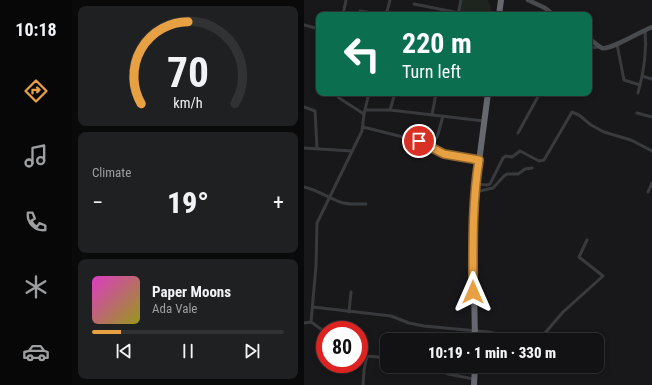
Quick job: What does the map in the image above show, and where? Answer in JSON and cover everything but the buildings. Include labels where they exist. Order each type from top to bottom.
[{"type":"highway","points":[[499,12],[501,0]]},
{"type":"highway","points":[[474,333],[473,232],[475,192],[488,96]]},
{"type":"street","points":[[344,12],[346,0]]},
{"type":"street","points":[[387,12],[390,0]]},
{"type":"street","points":[[458,12],[461,0]]},
{"type":"street","points":[[528,0],[550,12]]},
{"type":"street","points":[[414,4],[449,12]]},
{"type":"street","points":[[360,11],[366,12]]},
{"type":"street","points":[[304,25],[316,28]]},
{"type":"street","points":[[592,40],[599,46],[605,48],[617,44],[652,27]]},
{"type":"street","points":[[638,93],[642,76],[646,42],[645,30]]},
{"type":"street","points":[[617,44],[624,80],[640,84]]},
{"type":"street","points":[[592,47],[599,46]]},
{"type":"street","points":[[642,76],[652,79]]},
{"type":"street","points":[[338,96],[364,114]]},
{"type":"street","points":[[311,322],[317,225],[360,137],[368,96]]},
{"type":"street","points":[[390,110],[394,96]]},
{"type":"street","points":[[432,115],[435,96]]},
{"type":"street","points":[[518,133],[538,96]]},
{"type":"street","points":[[304,107],[316,112],[317,148]]},
{"type":"street","points":[[365,110],[390,110],[484,121]]},
{"type":"street","points":[[476,184],[490,184],[503,158],[512,157],[518,151],[539,161],[544,160],[572,112],[604,132],[631,140],[652,151]]},
{"type":"street","points":[[637,113],[652,117]]},
{"type":"street","points":[[432,147],[438,134],[443,116]]},
{"type":"street","points":[[363,127],[412,139],[432,147],[444,154],[479,160]]},
{"type":"street","points":[[304,148],[352,151]]},
{"type":"street","points":[[475,192],[492,188],[507,174],[518,174],[525,169],[532,168]]},
{"type":"street","points":[[648,192],[652,183]]},
{"type":"street","points":[[304,187],[314,189],[329,198],[347,204],[366,204]]},
{"type":"street","points":[[545,333],[563,312],[602,276],[579,257],[587,240]]},
{"type":"street","points":[[349,312],[351,292]]},
{"type":"street","points":[[313,308],[391,316],[409,323],[424,326],[474,330],[490,333]]},
{"type":"street","points":[[304,323],[311,322],[316,326]]},
{"type":"street","points":[[368,356],[380,357]]},
{"type":"street","points":[[363,385],[364,373]]},
{"type":"street","points":[[446,373],[474,382]]},
{"type":"shaded area","points":[[461,0],[488,0],[492,12],[459,12]]},
{"type":"route","points":[[419,141],[450,156],[479,160],[475,192],[473,232],[473,292]]}]
